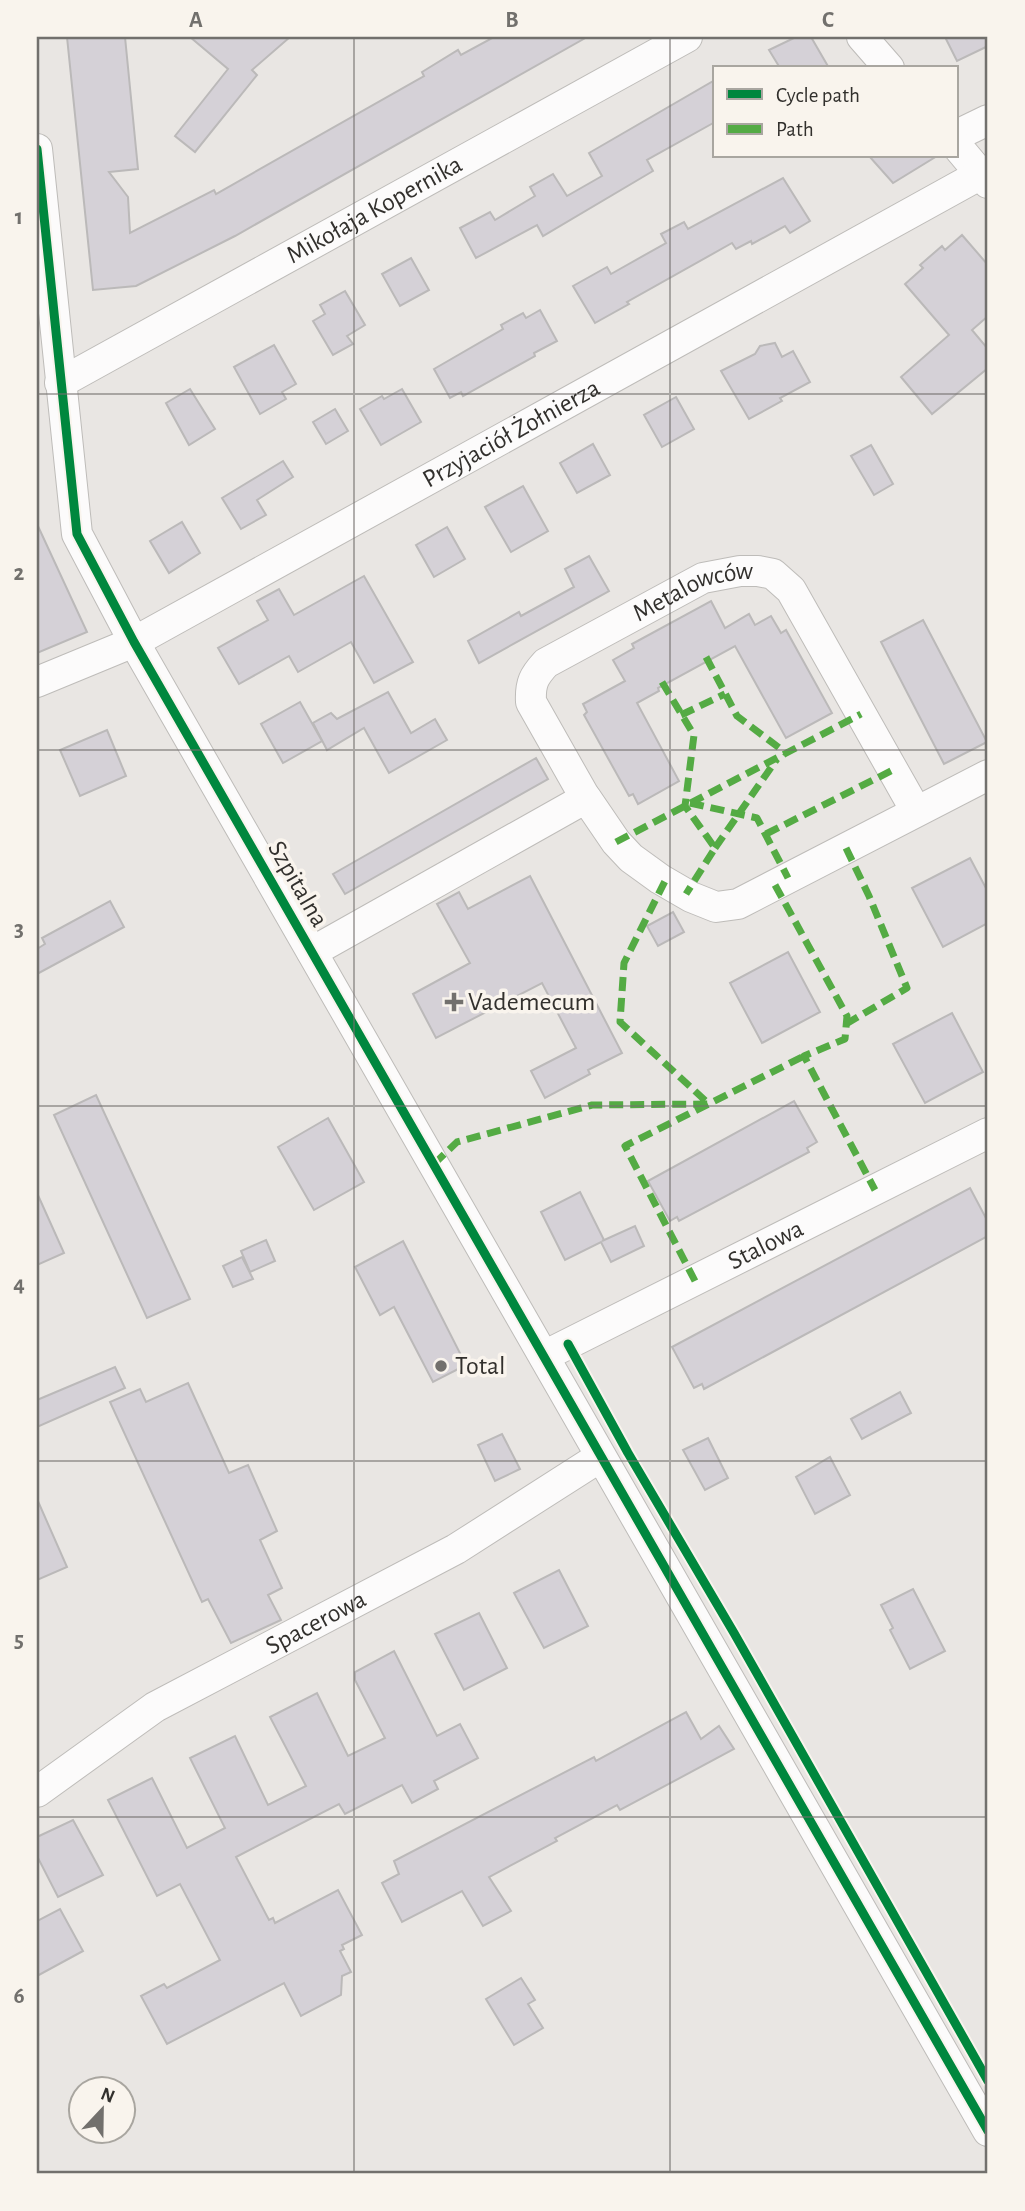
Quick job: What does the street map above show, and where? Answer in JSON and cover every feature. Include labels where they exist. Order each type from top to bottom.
[{"type":"street","name":"Mikołaja Kopernika","points":[[60,383],[687,37]]},
{"type":"street","points":[[862,37],[887,66]]},
{"type":"street","points":[[958,135],[988,120]]},
{"type":"street","points":[[958,147],[985,178]]},
{"type":"street","name":"Szpitalna","points":[[37,149],[76,534],[134,642],[312,952],[556,1350],[600,1457],[988,2131]]},
{"type":"street","name":"Przyjaciół Żołnierza","points":[[37,682],[134,642],[985,178]]},
{"type":"street","name":"Metalowców","points":[[916,811],[791,590],[773,574],[740,571],[704,578],[546,663],[530,685],[531,702],[586,799],[609,833],[631,858],[691,897],[716,907],[738,904],[988,775]]},
{"type":"street","points":[[312,952],[586,799]]},
{"type":"street","name":"Stalowa","points":[[556,1350],[988,1133]]},
{"type":"street","name":"Spacerowa","points":[[37,1792],[155,1707],[456,1549],[600,1457]]},
{"type":"building","points":[[67,37],[125,37],[138,169],[109,172],[128,197],[130,233],[214,190],[216,194],[424,76],[422,72],[458,50],[461,55],[494,37],[587,37],[235,236],[136,286],[93,290]]},
{"type":"building","points":[[190,37],[290,37],[252,70],[257,75],[195,152],[175,136],[228,69]]},
{"type":"building","points":[[796,37],[811,37],[828,66],[779,66],[769,50]]},
{"type":"building","points":[[945,37],[988,37],[988,46],[957,61]]},
{"type":"building","points":[[713,81],[713,123],[647,160],[653,171],[543,236],[537,225],[476,258],[460,228],[490,212],[495,220],[535,196],[530,187],[553,174],[567,196],[602,176],[589,153]]},
{"type":"building","points":[[871,158],[934,158],[893,183]]},
{"type":"building","points":[[783,178],[810,221],[790,233],[785,226],[752,244],[751,241],[736,249],[732,243],[595,323],[573,286],[607,267],[611,274],[666,243],[661,234],[684,222],[688,229]]},
{"type":"building","points":[[962,235],[988,265],[988,316],[972,330],[988,349],[988,368],[932,414],[901,377],[949,335],[905,284],[923,268],[920,265],[942,246],[945,250]]},
{"type":"building","points":[[411,258],[429,290],[400,306],[382,274]]},
{"type":"building","points":[[345,291],[365,325],[347,336],[353,344],[333,355],[313,321],[325,314],[320,305]]},
{"type":"building","points":[[540,310],[557,341],[463,396],[461,392],[450,398],[434,369],[503,329],[501,325],[523,313],[526,318]]},
{"type":"building","points":[[775,343],[782,357],[793,351],[810,382],[749,419],[721,371],[755,354],[760,346]]},
{"type":"building","points":[[274,345],[296,384],[282,392],[286,399],[260,414],[234,367]]},
{"type":"building","points":[[190,389],[215,429],[189,445],[166,403]]},
{"type":"building","points":[[402,389],[421,422],[381,445],[360,409],[382,396],[384,399]]},
{"type":"building","points":[[676,397],[694,429],[662,447],[644,415]]},
{"type":"building","points":[[335,409],[348,431],[326,444],[313,422]]},
{"type":"building","points":[[593,444],[610,475],[577,493],[560,463]]},
{"type":"building","points":[[871,445],[893,484],[874,495],[851,456]]},
{"type":"building","points":[[283,461],[293,477],[257,500],[266,515],[241,529],[222,498]]},
{"type":"building","points":[[523,486],[548,531],[511,552],[485,507]]},
{"type":"building","points":[[182,522],[200,553],[169,573],[150,541]]},
{"type":"building","points":[[37,524],[87,632],[37,653]]},
{"type":"building","points":[[447,527],[465,559],[434,577],[416,545]]},
{"type":"building","points":[[589,556],[609,591],[479,663],[468,641],[519,612],[521,616],[574,587],[565,569]]},
{"type":"building","points":[[364,576],[413,662],[374,683],[351,642],[298,672],[289,656],[239,684],[218,648],[268,620],[257,601],[279,589],[294,615]]},
{"type":"building","points":[[711,601],[725,628],[749,614],[755,625],[771,616],[781,633],[786,630],[832,713],[786,738],[735,646],[658,688],[659,691],[637,703],[679,781],[638,804],[633,794],[629,796],[584,715],[587,712],[583,704],[625,681],[613,660],[634,648],[632,644]]},
{"type":"building","points":[[923,620],[987,742],[944,764],[881,642]]},
{"type":"building","points":[[388,692],[411,733],[435,719],[447,740],[389,773],[364,728],[327,750],[313,723],[331,713],[337,719]]},
{"type":"building","points":[[300,702],[322,741],[283,763],[261,724]]},
{"type":"building","points":[[107,730],[126,776],[80,796],[60,750]]},
{"type":"building","points":[[536,758],[548,779],[345,894],[333,874]]},
{"type":"building","points":[[970,858],[988,892],[988,923],[943,947],[912,888]]},
{"type":"building","points":[[530,876],[622,1053],[588,1070],[590,1074],[545,1098],[531,1071],[576,1048],[542,983],[436,1038],[413,994],[470,963],[437,904],[459,892],[468,909]]},
{"type":"building","points":[[110,901],[124,927],[37,974],[37,949],[45,944],[42,938]]},
{"type":"building","points":[[673,912],[684,932],[658,946],[647,926]]},
{"type":"building","points":[[788,952],[820,1012],[762,1043],[730,983]]},
{"type":"building","points":[[952,1013],[983,1072],[925,1103],[893,1044]]},
{"type":"building","points":[[96,1095],[190,1299],[147,1318],[54,1115]]},
{"type":"building","points":[[794,1101],[817,1142],[807,1148],[809,1152],[679,1221],[677,1217],[670,1221],[648,1181]]},
{"type":"building","points":[[328,1118],[364,1182],[314,1210],[278,1147]]},
{"type":"building","points":[[970,1188],[988,1222],[988,1236],[704,1389],[702,1384],[694,1388],[672,1347]]},
{"type":"building","points":[[580,1192],[604,1240],[602,1241],[635,1226],[644,1246],[611,1262],[601,1242],[565,1260],[541,1212]]},
{"type":"building","points":[[37,1193],[64,1253],[37,1265]]},
{"type":"building","points":[[266,1240],[275,1261],[250,1272],[241,1251]]},
{"type":"building","points":[[403,1241],[466,1365],[433,1382],[394,1307],[380,1315],[355,1267]]},
{"type":"building","points":[[242,1257],[253,1279],[233,1287],[223,1266]]},
{"type":"building","points":[[115,1367],[125,1388],[37,1427],[37,1400]]},
{"type":"building","points":[[188,1383],[229,1473],[248,1465],[277,1531],[260,1540],[282,1588],[268,1595],[281,1620],[231,1643],[208,1599],[202,1602],[110,1402],[140,1389],[146,1402]]},
{"type":"building","points":[[900,1392],[911,1413],[862,1439],[851,1419]]},
{"type":"building","points":[[502,1434],[520,1469],[495,1481],[478,1445]]},
{"type":"building","points":[[708,1438],[728,1478],[705,1490],[683,1450]]},
{"type":"building","points":[[830,1457],[850,1495],[815,1514],[796,1477]]},
{"type":"building","points":[[37,1499],[67,1567],[37,1580]]},
{"type":"building","points":[[559,1570],[588,1626],[544,1648],[514,1593]]},
{"type":"building","points":[[913,1589],[945,1651],[910,1669],[890,1630],[893,1628],[881,1605]]},
{"type":"building","points":[[479,1613],[507,1668],[464,1690],[435,1634]]},
{"type":"building","points":[[394,1651],[437,1736],[460,1724],[478,1758],[434,1781],[438,1789],[412,1803],[402,1785],[345,1814],[339,1804],[236,1857],[269,1920],[273,1918],[275,1923],[338,1890],[362,1935],[342,1945],[344,1949],[340,1951],[351,1972],[342,1976],[341,1995],[301,2016],[284,1983],[167,2044],[141,1996],[164,1984],[167,1988],[220,1960],[180,1884],[157,1896],[108,1800],[152,1778],[187,1848],[225,1828],[190,1758],[235,1736],[268,1805],[306,1786],[270,1717],[317,1693],[348,1756],[385,1738],[355,1680],[355,1672]]},
{"type":"building","points":[[686,1712],[701,1739],[719,1726],[734,1749],[620,1810],[617,1805],[489,1877],[511,1911],[483,1926],[462,1891],[402,1922],[382,1883],[399,1874],[394,1861],[594,1757],[596,1761]]},
{"type":"building","points":[[73,1820],[103,1875],[58,1897],[37,1856],[37,1837]]},
{"type":"building","points":[[60,1909],[83,1951],[37,1976],[37,1921]]},
{"type":"building","points":[[521,1978],[535,2000],[528,2004],[543,2028],[514,2045],[486,1999]]},
{"type":"marked path","points":[[706,657],[737,716],[786,753]]},
{"type":"marked path","points":[[662,682],[694,735],[685,806],[715,848],[686,894]]},
{"type":"marked path","points":[[681,715],[725,694]]},
{"type":"marked path","points":[[616,842],[861,714]]},
{"type":"marked path","points":[[715,848],[777,759]]},
{"type":"marked path","points":[[766,834],[893,770]]},
{"type":"marked path","points":[[690,803],[757,818],[788,878]]},
{"type":"marked path","points":[[846,848],[907,988],[846,1024]]},
{"type":"marked path","points":[[434,1164],[457,1142],[592,1105],[709,1104],[620,1022],[624,963],[665,881]]},
{"type":"marked path","points":[[775,885],[847,1016],[845,1039],[804,1056],[875,1190]]},
{"type":"marked path","points":[[695,1281],[625,1146],[804,1056]]},
{"type":"cycle path","points":[[37,149],[77,534],[134,642],[988,2131]]},
{"type":"cycle path","points":[[568,1344],[988,2081]]},
{"type":"place","name":"Vademecum","points":[[454,1002]]},
{"type":"place","name":"Total","points":[[441,1366]]}]
